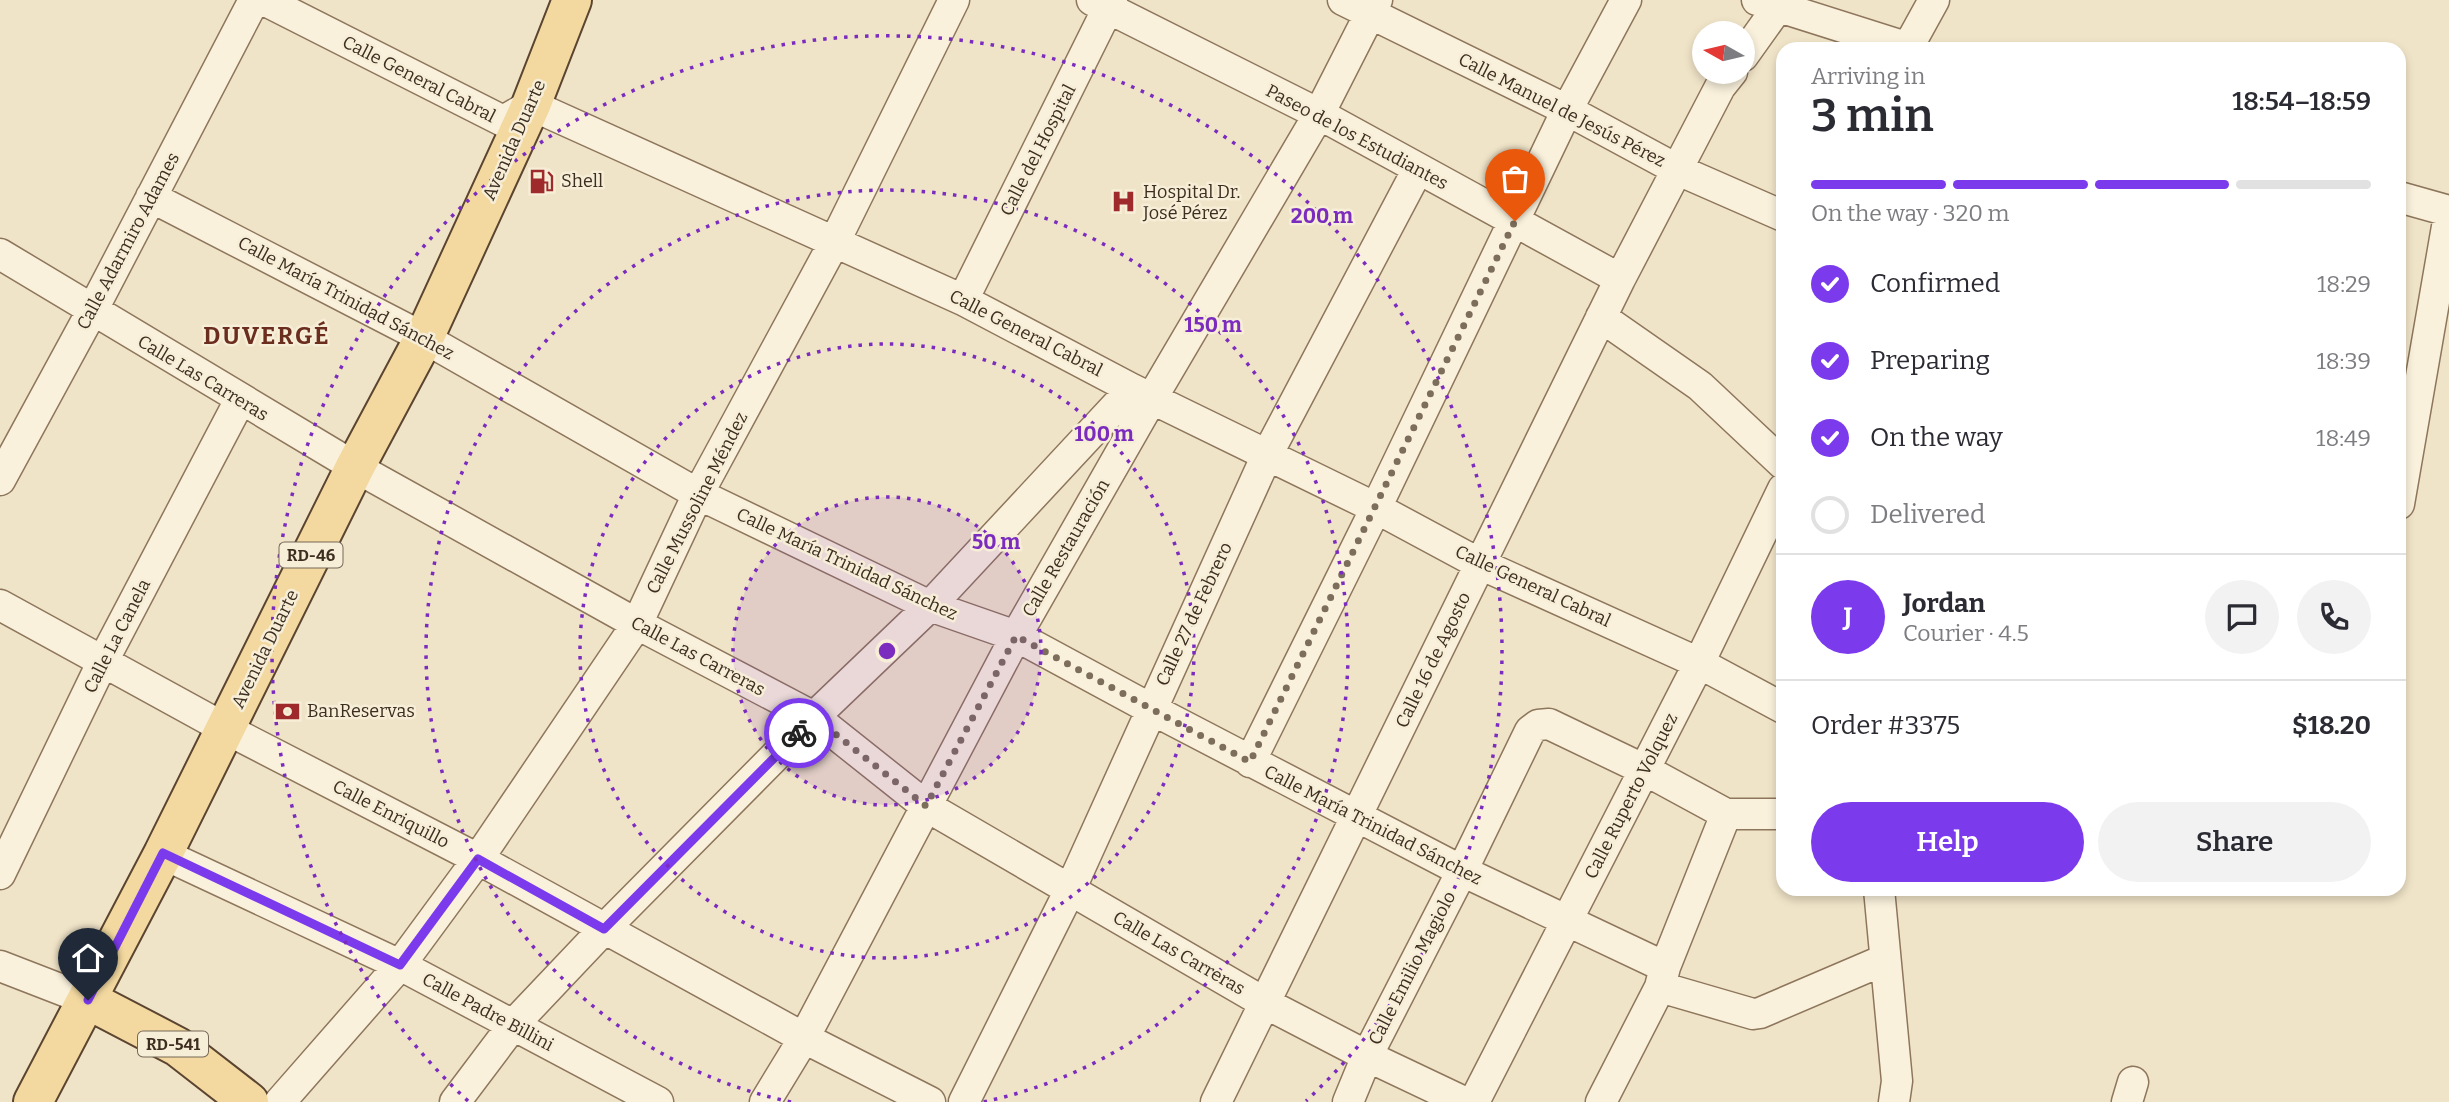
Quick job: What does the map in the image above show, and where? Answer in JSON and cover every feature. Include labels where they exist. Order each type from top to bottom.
[{"type":"main road","name":"Avenida Duarte","points":[[33,1102],[226,729],[355,467],[424,338],[531,105],[572,0]]},
{"type":"main road","name":"RD-541","points":[[88,1000],[178,1047],[249,1102]]},
{"type":"street","name":"Calle Adarmiro Adames","points":[[0,480],[92,311],[254,0]]},
{"type":"street","name":"Calle General Cabral","points":[[264,0],[503,121],[531,105],[963,300],[1142,393],[1376,508],[1480,564],[1699,663],[1776,704]]},
{"type":"street","name":"Calle Mussoline Méndez","points":[[280,1102],[400,965],[478,859],[637,624],[698,494],[835,241],[954,0]]},
{"type":"street","name":"Calle Manuel de Jesús Pérez","points":[[1343,0],[1373,7],[1678,170],[1776,213]]},
{"type":"street","points":[[1250,762],[1376,508],[1567,110],[1626,0]]},
{"type":"street","points":[[1913,42],[1934,0]]},
{"type":"street","points":[[1755,35],[1774,2],[1889,42]]},
{"type":"street","name":"Paseo de los Estudiantes","points":[[1104,3],[1319,114],[1619,279]]},
{"type":"street","name":"Calle del Hospital","points":[[963,300],[1104,3]]},
{"type":"street","name":"Calle Restauración","points":[[765,1102],[804,1038],[1142,393],[1319,114],[1373,7]]},
{"type":"street","name":"Calle 16 de Agosto","points":[[1216,1102],[1619,279],[1722,84]]},
{"type":"street","name":"Calle 27 de Febrero","points":[[964,1102],[1070,890],[1267,455],[1418,169]]},
{"type":"street","name":"Calle María Trinidad Sánchez","points":[[151,197],[424,338],[698,494],[930,606],[1016,636],[1357,818],[1568,920],[1662,977],[1753,1014],[1884,960]]},
{"type":"street","points":[[2406,199],[2449,213],[2410,372],[2406,420]]},
{"type":"street","name":"Calle Las Carreras","points":[[0,254],[355,467],[637,624],[814,717],[926,806],[1265,1003],[1464,1102]]},
{"type":"street","points":[[1601,317],[1700,386],[1776,457]]},
{"type":"street","points":[[455,1102],[513,1025],[604,929],[1142,393]]},
{"type":"street","name":"Calle La Canela","points":[[0,874],[103,661],[240,400]]},
{"type":"street","name":"Calle Ruperto Volquez","points":[[1474,1102],[1699,663],[1776,504]]},
{"type":"street","name":"Calle Enriquillo","points":[[0,605],[226,729],[478,859],[804,1038],[930,1102]]},
{"type":"street","name":"Calle Emilio Magiolo","points":[[1348,1102],[1367,1056],[1530,731],[1538,724],[1549,724],[1645,770]]},
{"type":"street","points":[[1645,770],[1726,814],[1776,814]]},
{"type":"street","points":[[1601,1102],[1662,977],[1726,814]]},
{"type":"street","name":"Calle Padre Billini","points":[[163,853],[400,965],[658,1102]]},
{"type":"street","points":[[1879,896],[1897,1082],[1894,1102]]},
{"type":"street","points":[[0,966],[88,1000]]},
{"type":"way so far","points":[[799,733],[814,717],[926,806],[1016,636],[1250,762],[1515,221]]},
{"type":"place","name":"Shell","points":[[541,181]]},
{"type":"place","name":"Hospital Dr. José Pérez","points":[[1123,202]]},
{"type":"place","name":"BanReservas","points":[[287,711]]},
{"type":"district","name":"DUVERGÉ","points":[[267,336]]},
{"type":"route","points":[[88,1000],[163,853],[400,965],[478,859],[604,929],[799,733]]}]
